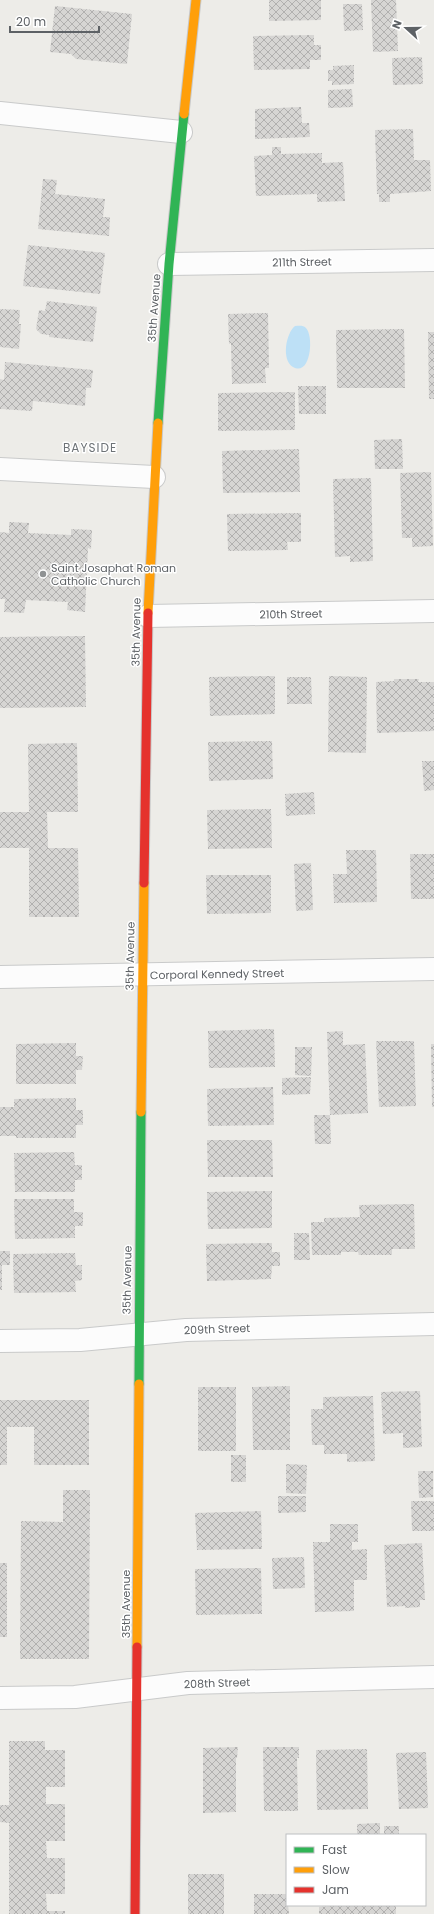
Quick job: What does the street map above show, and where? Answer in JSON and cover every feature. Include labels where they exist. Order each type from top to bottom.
[{"type":"street","name":"35th Avenue","points":[[135,1914],[142,976],[148,616],[154,477],[169,264],[196,0]]},
{"type":"street","points":[[0,113],[182,132]]},
{"type":"street","name":"211th Street","points":[[169,264],[434,260]]},
{"type":"street","points":[[0,469],[154,477]]},
{"type":"street","name":"210th Street","points":[[148,616],[434,611]]},
{"type":"street","name":"Corporal Kennedy Street","points":[[0,977],[142,976],[434,969]]},
{"type":"street","name":"209th Street","points":[[0,1341],[80,1340],[186,1330],[434,1324]]},
{"type":"street","name":"208th Street","points":[[0,1698],[75,1697],[188,1683],[434,1677]]},
{"type":"water","points":[[295,326],[302,326],[306,328],[310,339],[307,361],[304,366],[299,369],[289,364],[286,353],[289,334]]},
{"type":"building","points":[[269,0],[321,0],[321,20],[269,21]]},
{"type":"building","points":[[371,0],[396,0],[398,51],[373,52]]},
{"type":"building","points":[[343,4],[362,4],[363,30],[344,31]]},
{"type":"building","points":[[55,6],[132,14],[127,64],[76,59],[71,54],[50,52]]},
{"type":"building","points":[[314,35],[314,45],[321,45],[321,60],[310,60],[310,69],[254,70],[253,36]]},
{"type":"building","points":[[422,57],[423,84],[393,85],[392,58]]},
{"type":"building","points":[[354,65],[354,84],[332,85],[332,81],[328,81],[328,70],[333,70],[333,66]]},
{"type":"building","points":[[352,89],[353,107],[328,108],[328,90]]},
{"type":"building","points":[[301,107],[302,123],[309,123],[310,137],[255,139],[255,109]]},
{"type":"building","points":[[413,129],[414,160],[430,160],[431,191],[390,194],[390,202],[379,202],[379,194],[377,194],[375,130]]},
{"type":"building","points":[[272,147],[281,147],[281,154],[322,153],[322,163],[343,162],[345,201],[317,202],[317,194],[256,196],[254,156],[272,155]]},
{"type":"building","points":[[43,179],[57,180],[55,194],[105,199],[103,217],[110,217],[109,236],[38,229]]},
{"type":"building","points":[[28,245],[105,253],[100,294],[23,286]]},
{"type":"building","points":[[47,301],[97,307],[93,342],[49,337],[49,335],[41,334],[36,329],[39,310],[45,311]]},
{"type":"building","points":[[0,309],[20,310],[19,324],[21,324],[19,349],[0,347]]},
{"type":"building","points":[[268,313],[269,368],[265,368],[266,383],[232,384],[231,343],[229,344],[228,314]]},
{"type":"building","points":[[404,329],[405,388],[337,388],[336,330]]},
{"type":"building","points":[[428,332],[434,332],[434,399],[429,399]]},
{"type":"building","points":[[5,362],[93,370],[91,388],[86,388],[85,406],[33,401],[32,411],[0,409],[0,379],[4,380]]},
{"type":"building","points":[[298,386],[326,386],[326,414],[299,414]]},
{"type":"building","points":[[295,392],[295,430],[218,431],[218,393]]},
{"type":"building","points":[[402,439],[403,469],[375,469],[374,440]]},
{"type":"building","points":[[299,449],[300,492],[223,493],[222,451]]},
{"type":"building","points":[[431,472],[433,546],[412,547],[412,538],[402,538],[400,473]]},
{"type":"building","points":[[371,478],[373,561],[350,562],[350,556],[335,557],[333,479]]},
{"type":"building","points":[[301,513],[301,542],[287,542],[288,550],[228,551],[227,514]]},
{"type":"building","name":"Saint Josaphat Roman Catholic Church","points":[[9,522],[29,523],[28,533],[71,535],[71,529],[92,530],[91,549],[88,548],[85,612],[67,610],[68,602],[26,600],[24,613],[4,612],[5,599],[0,599],[0,532],[9,533]]},
{"type":"building","points":[[85,636],[86,707],[0,708],[0,637]]},
{"type":"building","points":[[275,676],[275,714],[210,716],[209,677]]},
{"type":"building","points":[[329,676],[367,677],[366,753],[328,752]]},
{"type":"building","points":[[287,677],[311,677],[312,704],[287,704]]},
{"type":"building","points":[[394,679],[419,679],[418,682],[434,682],[434,731],[377,733],[376,682],[394,681]]},
{"type":"building","points":[[272,741],[273,779],[209,781],[208,742]]},
{"type":"building","points":[[77,743],[78,812],[47,812],[48,848],[78,848],[79,917],[29,917],[29,848],[0,848],[0,812],[29,812],[28,744]]},
{"type":"building","points":[[422,761],[434,761],[434,790],[424,791]]},
{"type":"building","points":[[314,792],[315,814],[286,816],[285,794]]},
{"type":"building","points":[[271,809],[272,848],[208,849],[207,810]]},
{"type":"building","points":[[346,850],[376,850],[377,902],[334,903],[333,874],[347,874]]},
{"type":"building","points":[[410,854],[434,854],[434,899],[411,899]]},
{"type":"building","points":[[311,863],[313,910],[296,911],[294,864]]},
{"type":"building","points":[[206,875],[271,875],[271,913],[207,914]]},
{"type":"building","points":[[274,1029],[275,1067],[209,1068],[208,1031]]},
{"type":"building","points":[[343,1031],[343,1045],[365,1044],[368,1113],[330,1115],[327,1032]]},
{"type":"building","points":[[376,1041],[414,1041],[416,1106],[379,1107]]},
{"type":"building","points":[[76,1043],[76,1056],[83,1056],[82,1070],[76,1070],[76,1084],[16,1084],[16,1044]]},
{"type":"building","points":[[431,1044],[434,1044],[434,1107],[432,1107]]},
{"type":"building","points":[[295,1047],[312,1047],[311,1076],[295,1075]]},
{"type":"building","points":[[311,1077],[310,1094],[282,1095],[282,1078]]},
{"type":"building","points":[[273,1087],[274,1125],[208,1126],[207,1089]]},
{"type":"building","points":[[76,1098],[76,1110],[83,1110],[83,1125],[76,1125],[76,1138],[16,1138],[16,1136],[0,1136],[0,1107],[14,1107],[14,1099]]},
{"type":"building","points":[[314,1115],[330,1115],[331,1144],[315,1144]]},
{"type":"building","points":[[207,1140],[272,1140],[273,1177],[208,1177]]},
{"type":"building","points":[[74,1152],[75,1165],[82,1165],[82,1180],[75,1180],[75,1192],[15,1192],[14,1153]]},
{"type":"building","points":[[272,1191],[272,1228],[208,1229],[207,1192]]},
{"type":"building","points":[[14,1199],[74,1199],[74,1212],[83,1212],[83,1226],[75,1226],[75,1238],[15,1239]]},
{"type":"building","points":[[414,1204],[415,1249],[392,1249],[392,1255],[359,1255],[358,1252],[341,1252],[341,1255],[312,1255],[311,1222],[324,1222],[324,1218],[360,1217],[359,1205]]},
{"type":"building","points":[[294,1233],[309,1233],[310,1260],[294,1260]]},
{"type":"building","points":[[272,1243],[272,1252],[280,1252],[280,1266],[272,1266],[271,1279],[207,1281],[206,1244]]},
{"type":"building","points":[[0,1251],[10,1251],[10,1265],[2,1265],[2,1290],[0,1290]]},
{"type":"building","points":[[75,1253],[76,1265],[82,1265],[82,1280],[75,1281],[76,1292],[14,1293],[13,1254]]},
{"type":"building","points":[[290,1386],[290,1450],[253,1450],[252,1387]]},
{"type":"building","points":[[198,1387],[236,1387],[236,1451],[198,1451]]},
{"type":"building","points":[[420,1391],[422,1447],[403,1448],[403,1433],[383,1434],[381,1392]]},
{"type":"building","points":[[373,1396],[375,1461],[347,1462],[347,1454],[324,1454],[324,1445],[312,1445],[311,1409],[323,1409],[323,1397]]},
{"type":"building","points":[[0,1400],[89,1400],[89,1465],[34,1465],[34,1427],[7,1427],[7,1465],[0,1465]]},
{"type":"building","points":[[231,1455],[246,1455],[246,1482],[231,1482]]},
{"type":"building","points":[[286,1464],[307,1465],[306,1494],[286,1493]]},
{"type":"building","points":[[418,1471],[433,1471],[433,1497],[419,1498]]},
{"type":"building","points":[[63,1490],[90,1490],[89,1659],[20,1659],[21,1521],[63,1522]]},
{"type":"building","points":[[278,1496],[306,1496],[306,1512],[278,1513]]},
{"type":"building","points":[[411,1501],[434,1501],[434,1531],[412,1531]]},
{"type":"building","points":[[261,1511],[262,1549],[197,1550],[195,1513]]},
{"type":"building","points":[[330,1524],[358,1524],[358,1542],[352,1542],[352,1550],[367,1549],[367,1580],[354,1580],[354,1611],[315,1612],[313,1542],[330,1542]]},
{"type":"building","points":[[422,1543],[425,1600],[420,1600],[420,1607],[387,1607],[384,1545]]},
{"type":"building","points":[[304,1557],[305,1588],[273,1589],[272,1558]]},
{"type":"building","points":[[0,1563],[7,1563],[7,1637],[0,1637]]},
{"type":"building","points":[[261,1568],[262,1614],[196,1615],[195,1569]]},
{"type":"building","points":[[9,1741],[45,1741],[45,1750],[65,1750],[65,1787],[46,1787],[46,1804],[65,1804],[65,1841],[46,1841],[47,1858],[65,1858],[65,1894],[46,1894],[47,1911],[65,1911],[65,1914],[9,1914],[9,1823],[0,1822],[0,1805],[9,1805]]},
{"type":"building","points":[[238,1747],[236,1758],[236,1812],[203,1813],[203,1748]]},
{"type":"building","points":[[263,1747],[299,1747],[299,1758],[297,1758],[298,1811],[264,1811]]},
{"type":"building","points":[[367,1749],[368,1809],[317,1810],[316,1750]]},
{"type":"building","points":[[426,1752],[428,1808],[399,1809],[396,1753]]},
{"type":"building","points":[[380,1823],[380,1834],[357,1834],[357,1824]]},
{"type":"building","points":[[384,1826],[399,1826],[399,1834],[384,1834]]},
{"type":"building","points":[[188,1874],[224,1874],[224,1914],[188,1914]]},
{"type":"building","points":[[254,1894],[286,1894],[286,1906],[288,1906],[289,1914],[254,1914]]},
{"type":"building","points":[[396,1906],[396,1914],[319,1914],[319,1907]]},
{"type":"traffic: fast","points":[[158,423],[169,264],[184,114]]},
{"type":"traffic: fast","points":[[139,1384],[141,1112]]},
{"type":"traffic: slow","points":[[184,114],[196,0]]},
{"type":"traffic: slow","points":[[148,613],[158,423]]},
{"type":"traffic: slow","points":[[141,1112],[144,883]]},
{"type":"traffic: slow","points":[[137,1647],[139,1384]]},
{"type":"traffic: jam","points":[[144,883],[148,613]]},
{"type":"traffic: jam","points":[[135,1914],[137,1647]]},
{"type":"place","name":"Saint Josaphat Roman Catholic Church","points":[[43,574]]},
{"type":"district","name":"BAYSIDE","points":[[90,447]]}]
